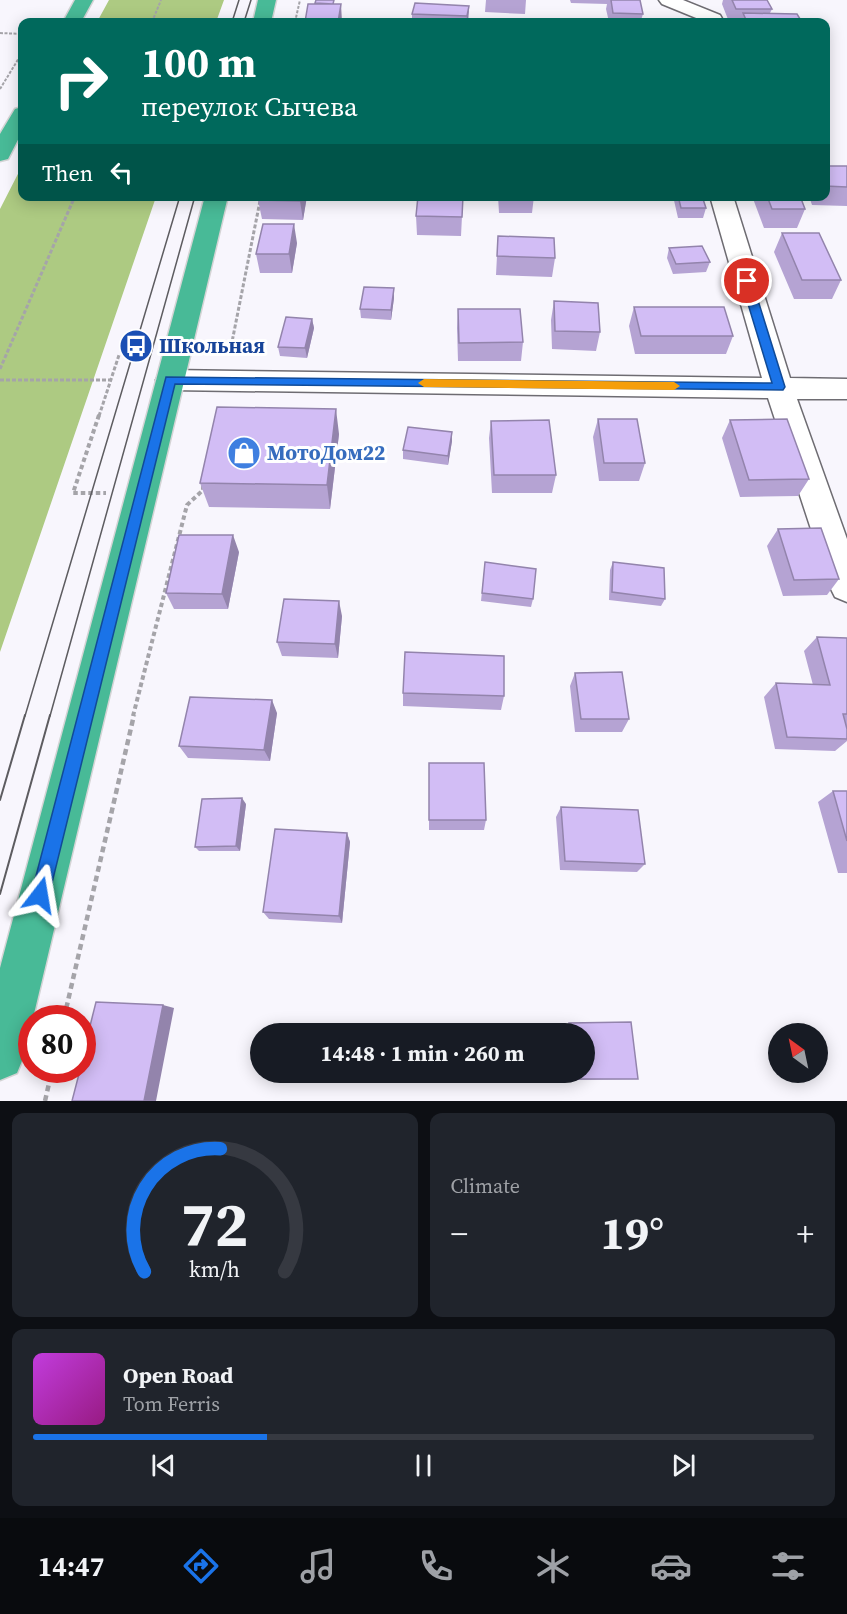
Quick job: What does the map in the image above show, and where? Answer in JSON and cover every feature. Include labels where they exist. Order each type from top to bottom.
[{"type":"highway","points":[[74,18],[84,0]]},
{"type":"highway","points":[[263,18],[267,0]]},
{"type":"highway","points":[[2,147],[18,120]]},
{"type":"highway","points":[[0,1056],[216,201]]},
{"type":"street","points":[[662,0],[668,18]]},
{"type":"street","points":[[668,0],[712,18]]},
{"type":"street","points":[[723,201],[779,387],[847,587]]},
{"type":"street","points":[[170,380],[847,388]]},
{"type":"path","points":[[154,18],[161,0]]},
{"type":"path","points":[[296,18],[300,0]]},
{"type":"path","points":[[0,33],[18,34]]},
{"type":"path","points":[[0,89],[18,60]]},
{"type":"path","points":[[0,369],[73,201]]},
{"type":"path","points":[[224,381],[260,201]]},
{"type":"path","points":[[107,493],[73,494],[118,355]]},
{"type":"path","points":[[0,380],[110,380]]},
{"type":"path","points":[[67,1005],[142,678],[187,505],[202,490],[205,479]]},
{"type":"path","points":[[45,1101],[49,1083]]},
{"type":"green space","points":[[109,0],[224,0],[217,18],[99,18]]},
{"type":"green space","points":[[18,174],[18,201],[155,201],[0,652],[0,209]]},
{"type":"building","points":[[316,0],[334,0],[333,4],[315,3]]},
{"type":"building","points":[[611,0],[640,0],[643,14],[613,13]]},
{"type":"building","points":[[732,0],[767,0],[772,9],[736,9]]},
{"type":"building","points":[[415,3],[469,6],[467,16],[412,14]]},
{"type":"building","points":[[308,4],[341,4],[339,18],[306,18]]},
{"type":"building","points":[[743,13],[797,14],[800,18],[745,18]]},
{"type":"building","points":[[830,166],[847,166],[847,187],[830,186]]},
{"type":"building","points":[[418,201],[463,201],[462,217],[416,216]]},
{"type":"building","points":[[679,201],[704,201],[706,208],[681,208]]},
{"type":"building","points":[[769,201],[802,201],[805,209],[772,209]]},
{"type":"building","points":[[263,224],[294,224],[289,254],[256,254]]},
{"type":"building","points":[[782,233],[819,233],[841,280],[802,280]]},
{"type":"building","points":[[498,236],[554,238],[555,258],[497,256]]},
{"type":"building","points":[[702,246],[710,262],[676,264],[669,248]]},
{"type":"building","points":[[364,287],[394,288],[391,310],[360,309]]},
{"type":"building","points":[[554,301],[598,303],[600,332],[555,331]]},
{"type":"building","points":[[634,307],[724,307],[733,336],[641,336]]},
{"type":"building","points":[[458,309],[520,309],[523,342],[459,343]]},
{"type":"building","points":[[286,317],[312,319],[305,348],[278,347]]},
{"type":"building","points":[[217,407],[336,409],[327,485],[200,483]]},
{"type":"building","points":[[598,419],[637,419],[645,463],[604,463]]},
{"type":"building","points":[[787,419],[809,479],[749,480],[730,420]]},
{"type":"building","points":[[549,420],[556,475],[494,475],[491,421]]},
{"type":"building","points":[[408,427],[452,432],[448,456],[403,450]]},
{"type":"building","points":[[821,528],[839,579],[794,580],[778,529]]},
{"type":"building","points":[[179,535],[233,535],[222,594],[166,593]]},
{"type":"building","points":[[485,562],[536,569],[533,599],[482,593]]},
{"type":"building","points":[[613,562],[664,568],[665,599],[612,592]]},
{"type":"building","points":[[284,599],[339,601],[335,644],[277,642]]},
{"type":"building","points":[[817,637],[847,638],[847,714],[843,714],[847,739],[787,737],[776,683],[830,685]]},
{"type":"building","points":[[405,652],[504,656],[504,696],[403,693]]},
{"type":"building","points":[[622,672],[629,719],[581,719],[575,673]]},
{"type":"building","points":[[190,697],[272,700],[264,750],[179,746]]},
{"type":"building","points":[[429,763],[484,763],[486,820],[429,820]]},
{"type":"building","points":[[833,791],[847,791],[847,841]]},
{"type":"building","points":[[242,798],[236,846],[195,847],[202,799]]},
{"type":"building","points":[[561,807],[638,810],[645,864],[565,861]]},
{"type":"building","points":[[275,829],[347,833],[339,916],[263,912]]},
{"type":"building","points":[[96,1002],[163,1005],[144,1101],[72,1101],[77,1083],[96,1083]]},
{"type":"building","points":[[631,1022],[638,1079],[595,1079],[595,1023],[569,1023]]},
{"type":"tram line","points":[[233,18],[239,0]]},
{"type":"tram line","points":[[245,18],[251,0]]},
{"type":"tram line","points":[[25,716],[179,201]]},
{"type":"tram line","points":[[50,716],[194,201]]},
{"type":"tram line","points":[[0,800],[25,715]]},
{"type":"tram line","points":[[0,894],[50,715]]},
{"type":"slow traffic","points":[[424,383],[674,386]]},
{"type":"place","name":"Школьная","points":[[136,346]]},
{"type":"place","name":"МотоДом22","points":[[244,453]]},
{"type":"route","points":[[40,895],[170,380],[779,387],[747,281]]}]
